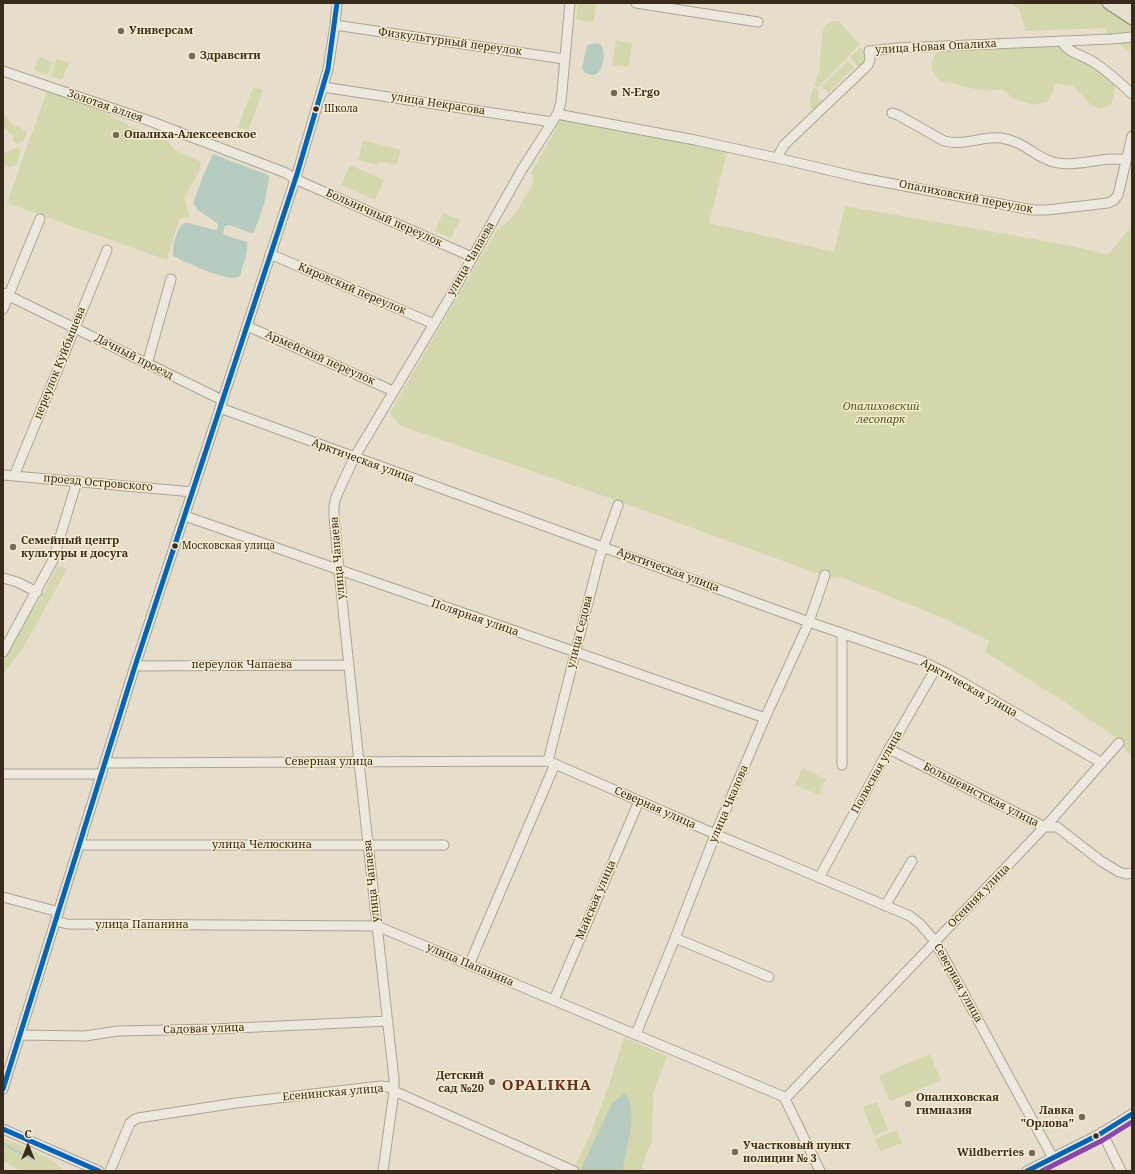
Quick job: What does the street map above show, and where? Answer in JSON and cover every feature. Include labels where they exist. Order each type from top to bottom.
[{"type":"main road","points":[[1108,3],[1132,19]]},
{"type":"main road","points":[[1123,3],[1132,9]]},
{"type":"street","points":[[3,1089],[135,666],[295,179],[323,87],[332,48],[337,3]]},
{"type":"street","name":"улица Чапаева","points":[[382,1171],[394,1091],[394,1079],[339,571],[334,506],[336,497],[354,458],[434,324],[522,171],[558,113],[561,102],[570,3]]},
{"type":"street","points":[[636,3],[758,22]]},
{"type":"street","name":"Физкультурный переулок","points":[[335,25],[564,59]]},
{"type":"street","name":"улица Новая Опалиха","points":[[777,158],[784,145],[868,65],[870,59],[869,50],[1132,37]]},
{"type":"street","points":[[1062,41],[1063,45],[1068,49],[1091,60],[1107,71],[1132,94]]},
{"type":"street","name":"Золотая аллея","points":[[3,71],[147,120],[286,173],[295,179]]},
{"type":"street","name":"улица Некрасова","points":[[323,87],[552,122]]},
{"type":"street","points":[[558,113],[624,128],[695,140],[777,158]]},
{"type":"street","points":[[892,113],[944,141],[952,143],[991,138],[1014,140],[1046,159],[1068,164],[1111,159],[1126,160]]},
{"type":"street","name":"Опалиховский переулок","points":[[777,158],[862,178],[1040,211],[1102,204],[1114,200],[1118,195],[1132,136]]},
{"type":"street","name":"Больничный переулок","points":[[295,179],[472,257]]},
{"type":"street","points":[[3,309],[6,294],[40,219]]},
{"type":"street","name":"переулок Куйбышева","points":[[14,476],[106,250]]},
{"type":"street","name":"Кировский переулок","points":[[270,254],[434,324]]},
{"type":"street","points":[[147,364],[171,279]]},
{"type":"street","name":"Дачный проезд","points":[[6,294],[75,327],[221,404]]},
{"type":"street","name":"Армейский переулок","points":[[247,326],[394,391]]},
{"type":"street","name":"Арктическая улица","points":[[221,404],[354,458],[809,622],[903,654],[936,668],[1102,763]]},
{"type":"street","name":"проезд Островского","points":[[3,475],[193,492]]},
{"type":"street","points":[[3,652],[37,592],[53,560],[76,481]]},
{"type":"street","name":"улица Седова","points":[[469,965],[552,763],[576,652],[599,559],[618,505]]},
{"type":"street","name":"Полярная улица","points":[[185,516],[339,571],[765,718]]},
{"type":"street","name":"улица Чкалова","points":[[636,1034],[715,834],[765,718],[809,622],[825,575]]},
{"type":"street","points":[[3,578],[17,582],[37,592]]},
{"type":"street","points":[[842,633],[842,765]]},
{"type":"street","name":"переулок Чапаева","points":[[135,666],[349,665]]},
{"type":"street","name":"Полюсная улица","points":[[819,878],[889,749],[936,668]]},
{"type":"street","name":"Осенняя улица","points":[[785,1099],[1045,827],[1119,743]]},
{"type":"street","name":"Большевистская улица","points":[[889,749],[1045,827],[1057,827],[1101,861],[1119,872],[1126,874],[1132,873]]},
{"type":"street","name":"Северная улица","points":[[105,763],[552,763],[715,834],[910,916],[920,924],[935,941],[1053,1158]]},
{"type":"street","points":[[3,774],[102,774]]},
{"type":"street","name":"Майская улица","points":[[554,1000],[639,801]]},
{"type":"street","name":"улица Челюскина","points":[[80,845],[444,845]]},
{"type":"street","points":[[885,906],[912,861]]},
{"type":"street","name":"улица Папанина","points":[[3,897],[58,916],[67,924],[377,926],[636,1034],[782,1096],[785,1099]]},
{"type":"street","points":[[675,938],[769,977]]},
{"type":"street","name":"Садовая улица","points":[[21,1035],[85,1036],[118,1032],[388,1021]]},
{"type":"street","name":"Есенинская улица","points":[[110,1171],[130,1123],[138,1118],[236,1103],[373,1087],[389,1087],[394,1091],[574,1171]]},
{"type":"street","points":[[785,1099],[820,1171]]},
{"type":"street","points":[[1027,1171],[1041,1168],[1053,1158],[1132,1114]]},
{"type":"street","points":[[3,1129],[99,1171]]},
{"type":"street","points":[[1102,1132],[1121,1171]]},
{"type":"green space","points":[[578,3],[596,5],[593,22],[576,19]]},
{"type":"green space","points":[[1010,3],[1100,3],[1132,24],[1132,53],[1107,35],[1106,28],[1026,31],[1019,9]]},
{"type":"green space","points":[[832,21],[838,21],[860,44],[818,87],[814,85],[819,72],[823,30],[826,25]]},
{"type":"green space","points":[[616,40],[632,43],[628,67],[612,65]]},
{"type":"green space","points":[[1057,45],[1115,80],[1114,95],[1111,104],[1101,109],[1091,105],[1073,86],[1056,83],[1048,101],[1034,105],[1014,99],[1002,89],[977,89],[941,81],[935,76],[932,70],[932,63],[936,53],[949,49],[1006,49]]},
{"type":"green space","points":[[861,47],[865,52],[866,58],[861,69],[850,58]]},
{"type":"green space","points":[[39,57],[52,62],[48,75],[34,70]]},
{"type":"green space","points":[[57,59],[69,63],[62,80],[50,76]]},
{"type":"green space","points":[[848,61],[854,67],[828,93],[822,86]]},
{"type":"green space","points":[[845,80],[848,82],[815,111],[810,107],[813,87],[818,90],[818,98],[823,102]]},
{"type":"green space","points":[[253,87],[263,90],[248,131],[238,127]]},
{"type":"green space","points":[[47,91],[104,111],[129,126],[167,139],[173,149],[201,162],[199,172],[184,198],[190,217],[180,219],[167,260],[7,203]]},
{"type":"green space","points":[[4,115],[13,124],[27,133],[24,140],[17,144],[14,142],[14,137],[4,128]]},
{"type":"green space","name":"Опалиховский лесопарк","points":[[562,118],[727,151],[709,223],[834,252],[845,206],[1068,245],[1108,255],[1132,225],[1132,758],[1118,739],[1060,699],[985,652],[989,641],[941,617],[842,577],[830,578],[624,503],[399,425],[390,413],[496,231],[512,218],[530,190],[534,178],[531,173]]},
{"type":"green space","points":[[363,140],[401,150],[397,165],[379,161],[378,165],[358,160]]},
{"type":"green space","points":[[17,148],[21,150],[16,165],[3,168],[3,153]]},
{"type":"green space","points":[[350,165],[384,180],[375,200],[341,185]]},
{"type":"green space","points":[[443,213],[460,220],[451,238],[435,231]]},
{"type":"green space","points":[[58,566],[67,569],[24,646],[3,674],[3,658],[9,645],[41,597]]},
{"type":"green space","points":[[802,768],[826,779],[819,795],[795,785]]},
{"type":"green space","points":[[624,1037],[667,1056],[652,1096],[652,1142],[646,1153],[641,1171],[573,1171],[590,1135],[611,1079]]},
{"type":"green space","points":[[930,1054],[941,1080],[890,1101],[879,1076]]},
{"type":"green space","points":[[877,1102],[888,1130],[874,1136],[863,1107]]},
{"type":"green space","points":[[897,1130],[902,1143],[880,1151],[875,1139]]},
{"type":"green space","points":[[3,1138],[39,1153],[62,1168],[61,1171],[21,1171],[3,1161]]},
{"type":"shaded area","points":[[590,44],[599,44],[602,46],[604,54],[601,69],[593,75],[584,72],[582,67],[587,46]]},
{"type":"shaded area","points":[[213,154],[268,175],[269,178],[265,202],[254,232],[251,233],[229,225],[225,226],[223,232],[224,235],[247,242],[247,252],[240,276],[235,278],[221,276],[173,256],[176,234],[184,223],[214,230],[217,229],[217,223],[198,210],[193,203]]},
{"type":"shaded area","points":[[624,1094],[628,1097],[632,1115],[623,1171],[580,1171],[612,1103]]},
{"type":"waterway","points":[[3,1144],[34,1160]]},
{"type":"transit line","points":[[3,1089],[135,666],[297,174],[328,69],[337,3]]},
{"type":"transit line","points":[[1027,1171],[1100,1134],[1132,1114]]},
{"type":"transit line","points":[[1042,1171],[1103,1140],[1132,1122]]},
{"type":"transit line","points":[[3,1129],[99,1171]]},
{"type":"place","name":"Универсам","points":[[121,31]]},
{"type":"place","name":"Здравсити","points":[[192,56]]},
{"type":"place","name":"N-Ergo","points":[[614,93]]},
{"type":"place","name":"Школа","points":[[316,109]]},
{"type":"place","name":"Опалиха-Алексеевское","points":[[116,135]]},
{"type":"place","name":"Московская улица","points":[[175,546]]},
{"type":"place","name":"Семейный центр культуры и досуга","points":[[13,547]]},
{"type":"place","name":"Детский сад №20","points":[[492,1082]]},
{"type":"place","name":"Опалиховская гимназия","points":[[908,1104]]},
{"type":"place","name":"Лавка \"Орлова\"","points":[[1082,1117]]},
{"type":"place","name":"Участковый пункт полиции № 3","points":[[735,1152]]},
{"type":"place","name":"Wildberries","points":[[1032,1153]]},
{"type":"district","name":"OPALIKHA","points":[[547,1086]]}]
